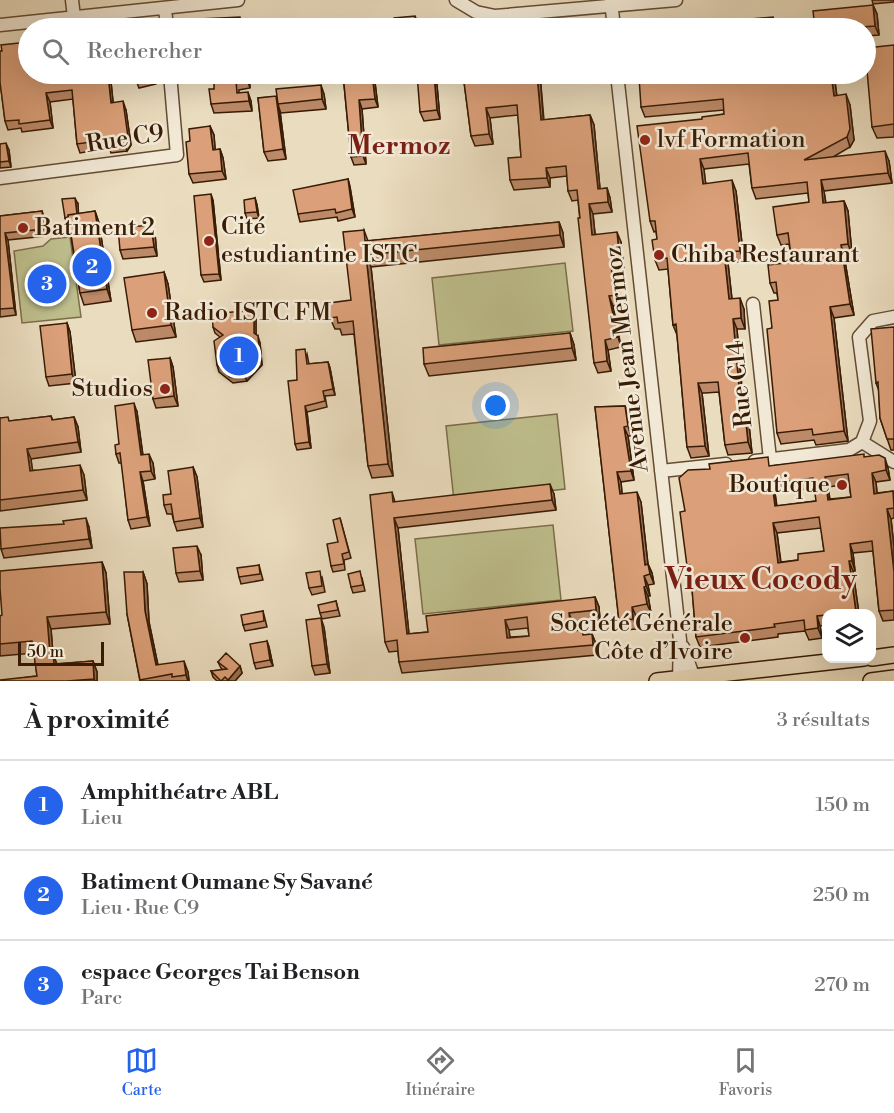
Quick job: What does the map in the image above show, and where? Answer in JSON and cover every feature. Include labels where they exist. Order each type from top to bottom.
[{"type":"main road","points":[[876,658],[894,656]]},
{"type":"main road","points":[[657,681],[695,679],[824,663]]},
{"type":"main road","points":[[871,681],[894,678]]},
{"type":"street","points":[[72,0],[74,17]]},
{"type":"street","points":[[65,18],[230,0]]},
{"type":"street","points":[[456,0],[476,12],[495,16],[676,0]]},
{"type":"street","points":[[165,8],[166,18]]},
{"type":"street","points":[[0,25],[18,23]]},
{"type":"street","name":"Rue C9","points":[[0,178],[177,155],[171,84]]},
{"type":"street","name":"Avenue Jean Mermoz","points":[[618,84],[680,640],[679,680]]},
{"type":"street","name":"Rue C14","points":[[753,304],[770,459]]},
{"type":"street","points":[[661,471],[849,450],[862,442],[870,422],[860,337],[873,321],[894,317]]},
{"type":"street","points":[[862,442],[894,462]]},
{"type":"street","name":"Avenue Jean Mermoz","points":[[680,640],[695,679]]},
{"type":"green space","points":[[70,237],[81,317],[22,323],[14,251],[43,246],[51,239]]},
{"type":"green space","points":[[565,263],[573,331],[439,345],[432,278]]},
{"type":"green space","points":[[557,414],[565,489],[454,501],[446,426]]},
{"type":"green space","points":[[553,525],[561,600],[423,614],[415,539]]},
{"type":"building","points":[[873,5],[874,18],[814,18],[813,11]]},
{"type":"building","points":[[18,43],[18,84],[109,84],[111,103],[123,101],[128,137],[124,142],[108,144],[106,140],[77,144],[72,90],[46,93],[50,120],[19,124],[19,120],[5,121],[0,82],[1,45]]},
{"type":"building","points":[[894,45],[894,124],[872,127],[868,84],[876,84],[876,47]]},
{"type":"building","points":[[214,84],[236,84],[237,93],[248,92],[249,101],[211,104],[209,89],[214,89]]},
{"type":"building","points":[[344,84],[373,84],[375,99],[359,100],[363,156],[351,157]]},
{"type":"building","points":[[418,84],[435,84],[437,110],[420,112]]},
{"type":"building","points":[[464,84],[538,84],[541,120],[590,115],[598,189],[607,188],[608,202],[589,204],[592,235],[617,232],[620,262],[611,263],[613,286],[617,286],[617,295],[609,296],[618,337],[605,340],[607,361],[594,363],[577,190],[568,191],[566,166],[546,168],[547,178],[510,180],[508,158],[521,157],[517,105],[486,108],[489,134],[471,136]]},
{"type":"building","points":[[639,84],[832,84],[834,96],[846,94],[850,129],[847,137],[804,160],[885,151],[888,173],[821,180],[823,203],[844,201],[848,244],[841,245],[850,304],[830,307],[844,431],[813,435],[812,429],[777,433],[767,329],[772,328],[769,301],[778,300],[776,282],[770,283],[768,265],[792,262],[788,233],[777,235],[773,207],[809,202],[807,182],[752,188],[748,153],[700,159],[703,184],[732,180],[740,251],[724,252],[729,299],[740,298],[741,318],[733,319],[739,387],[742,386],[748,442],[725,445],[718,382],[698,383],[705,446],[687,447],[676,324],[673,325],[667,258],[655,260],[652,240],[657,239],[655,221],[650,221],[637,126],[702,119],[702,117],[724,114],[723,99],[641,107]]},
{"type":"building","points":[[321,85],[322,99],[278,104],[276,89]]},
{"type":"building","points":[[276,96],[283,149],[264,152],[258,98]]},
{"type":"building","points":[[210,126],[213,150],[220,149],[222,171],[189,174],[186,142],[190,141],[189,129]]},
{"type":"building","points":[[6,143],[9,161],[0,162],[0,144]]},
{"type":"building","points":[[348,179],[352,209],[336,213],[335,209],[298,214],[293,190]]},
{"type":"building","name":"Cité estudiantine ISTC","points":[[211,194],[219,274],[201,275],[194,196]]},
{"type":"building","points":[[75,198],[77,214],[68,215],[65,218],[62,199]]},
{"type":"building","points":[[255,198],[257,212],[245,213],[244,200]]},
{"type":"building","points":[[42,211],[44,229],[5,233],[14,308],[0,309],[0,216]]},
{"type":"building","points":[[95,211],[107,289],[80,293],[68,215]]},
{"type":"building","points":[[559,222],[560,235],[366,255],[388,464],[368,466],[353,321],[338,323],[337,317],[330,318],[329,303],[351,300],[343,232],[364,230],[365,241]]},
{"type":"building","points":[[151,225],[154,247],[120,250],[118,228]]},
{"type":"building","name":"Radio ISTC FM","points":[[164,272],[171,325],[132,330],[124,278]]},
{"type":"building","points":[[254,310],[254,333],[258,336],[260,359],[244,375],[230,377],[217,365],[214,341],[223,335],[213,327],[212,314]]},
{"type":"building","points":[[67,323],[72,374],[46,377],[40,326]]},
{"type":"building","points":[[894,327],[894,439],[887,439],[880,418],[871,329]]},
{"type":"building","points":[[570,333],[572,348],[424,364],[423,348]]},
{"type":"building","points":[[305,349],[307,364],[328,362],[333,389],[323,391],[325,401],[305,406],[309,442],[295,444],[288,381],[297,380],[296,350]]},
{"type":"building","name":"Studios","points":[[170,358],[174,396],[153,399],[148,360]]},
{"type":"building","points":[[134,403],[141,455],[149,454],[151,471],[140,472],[147,517],[128,520],[120,453],[116,454],[115,445],[119,444],[115,406]]},
{"type":"building","points":[[625,406],[628,426],[624,427],[631,471],[617,472],[620,494],[637,492],[645,565],[648,564],[650,574],[644,576],[647,604],[632,607],[633,619],[619,621],[595,407]]},
{"type":"building","points":[[51,416],[52,420],[74,417],[78,442],[27,449],[30,471],[80,465],[83,490],[0,500],[0,418],[8,417],[9,421]]},
{"type":"building","points":[[864,454],[864,457],[879,455],[885,458],[886,470],[872,473],[874,494],[893,491],[894,508],[887,509],[894,572],[894,610],[879,611],[872,541],[850,544],[852,561],[849,561],[856,609],[822,609],[822,615],[817,616],[818,628],[805,630],[804,620],[774,624],[775,627],[696,637],[690,565],[687,566],[680,512],[685,511],[679,478],[688,470],[710,469],[709,464],[768,457],[769,466]],"holes":[[[848,474],[851,497],[828,500],[825,477]],[[813,478],[816,501],[775,506],[772,483]],[[819,517],[824,551],[798,554],[798,560],[778,563],[773,523]]]},
{"type":"building","points":[[193,467],[200,518],[174,522],[171,504],[164,505],[163,495],[171,494],[168,471]]},
{"type":"building","points":[[550,484],[552,500],[394,518],[407,634],[428,632],[426,616],[595,597],[596,610],[569,613],[571,631],[582,630],[583,635],[592,634],[593,645],[399,662],[397,640],[385,642],[370,495],[392,492],[393,502]],"holes":[[[527,617],[529,636],[507,638],[505,620]]]},
{"type":"building","points":[[86,518],[89,539],[1,549],[0,528],[64,524],[63,521]]},
{"type":"building","points":[[340,518],[349,552],[342,554],[344,564],[331,566],[327,544],[338,542],[333,520]]},
{"type":"building","points":[[197,546],[200,571],[176,573],[173,548]]},
{"type":"building","points":[[102,562],[106,612],[47,617],[50,654],[53,653],[54,664],[93,661],[94,679],[0,681],[37,676],[32,641],[0,644],[0,616],[2,615],[0,571]]},
{"type":"building","points":[[259,565],[260,574],[239,577],[237,568]]},
{"type":"building","points":[[320,571],[322,586],[309,588],[306,573]]},
{"type":"building","points":[[360,571],[363,585],[351,587],[348,574]]},
{"type":"building","points":[[124,572],[143,572],[145,611],[156,665],[184,661],[186,675],[172,677],[172,674],[140,680],[127,614]]},
{"type":"building","points":[[336,601],[338,610],[320,613],[318,605]]},
{"type":"building","points":[[263,611],[264,621],[243,625],[241,615]]},
{"type":"building","points":[[321,618],[327,664],[312,666],[306,620]]},
{"type":"building","points":[[267,641],[270,660],[254,663],[250,644]]},
{"type":"building","points":[[226,653],[240,666],[228,680],[225,677],[221,681],[211,671],[227,669],[218,662]]},
{"type":"place","name":"lvf Formation","points":[[645,140]]},
{"type":"place","name":"Batiment 2","points":[[23,228]]},
{"type":"place","name":"Cité estudiantine ISTC","points":[[209,241]]},
{"type":"place","name":"Chiba Restaurant","points":[[659,255]]},
{"type":"place","name":"Batiment Oumane Sy Savané","points":[[92,267]]},
{"type":"place","name":"espace Georges Tai Benson","points":[[47,284]]},
{"type":"place","name":"Radio ISTC FM","points":[[152,313]]},
{"type":"place","name":"Amphithéatre ABL","points":[[239,356]]},
{"type":"place","name":"Studios","points":[[165,389]]},
{"type":"place","name":"Boutique","points":[[842,485]]},
{"type":"place","name":"Société Générale Côte d’Ivoire","points":[[745,638]]},
{"type":"district","name":"Mermoz","points":[[399,146]]},
{"type":"district","name":"Vieux Cocody","points":[[761,580]]}]
